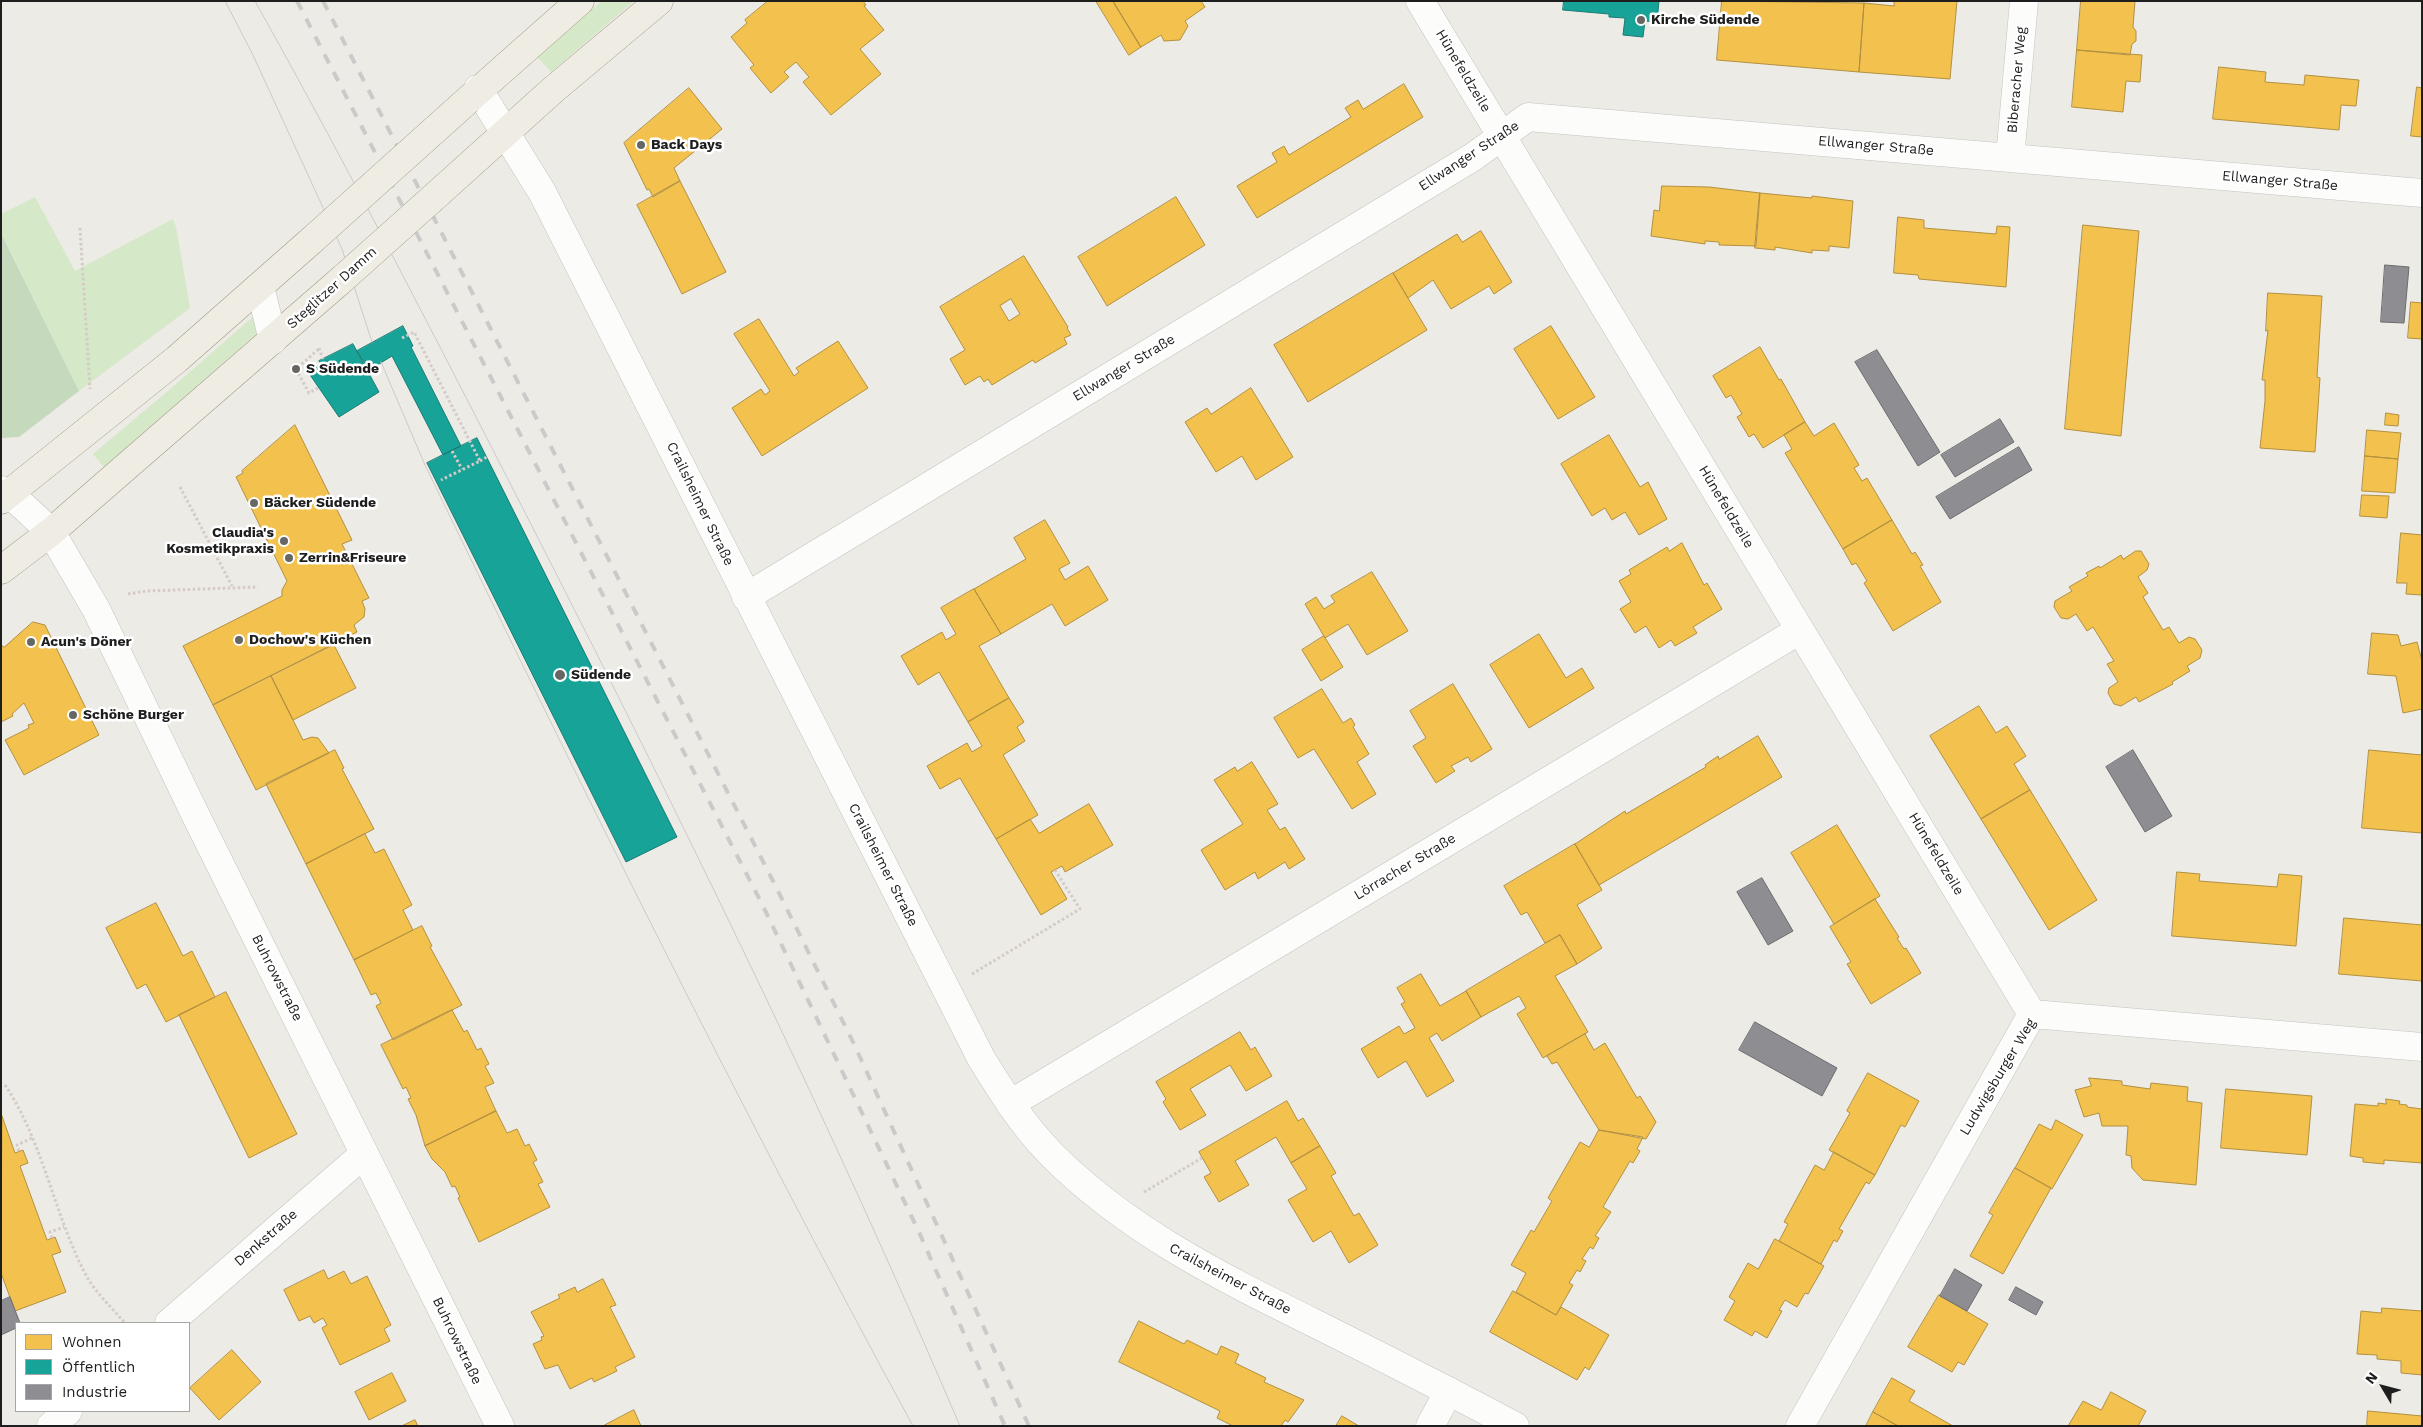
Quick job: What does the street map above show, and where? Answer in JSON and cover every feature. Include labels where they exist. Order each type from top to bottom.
[{"type":"main road","points":[[4,494],[154,378],[260,287],[473,94],[580,1]]},
{"type":"main road","name":"Steglitzer Damm","points":[[1,570],[51,532],[273,340],[505,133],[659,1]]},
{"type":"street","name":"Hünefeldzeile","points":[[1420,1],[2032,1014]]},
{"type":"street","name":"Biberacher Weg","points":[[2010,158],[2024,1]]},
{"type":"street","name":"Crailsheimer Straße","points":[[473,94],[505,133],[542,192],[981,1058],[1010,1104],[1050,1153],[1100,1199],[1155,1238],[1212,1272],[1515,1426]]},
{"type":"street","name":"Ellwanger Straße","points":[[746,597],[1477,154],[1528,117],[2422,193]]},
{"type":"street","points":[[260,287],[273,340]]},
{"type":"street","name":"Buhrowstraße","points":[[4,494],[51,532],[96,609],[500,1426]]},
{"type":"street","name":"Lörracher Straße","points":[[1010,1104],[1800,630]]},
{"type":"street","name":"Ludwigsburger Weg","points":[[1800,1426],[2032,1014],[2422,1047]]},
{"type":"street","name":"Denkstraße","points":[[170,1322],[364,1154]]},
{"type":"street","points":[[1430,1426],[1449,1391]]},
{"type":"street","points":[[51,1426],[67,1412]]},
{"type":"path","points":[[80,228],[90,392]]},
{"type":"path","points":[[402,338],[414,332],[480,461]]},
{"type":"path","points":[[318,388],[309,393],[296,369],[320,348],[323,359]]},
{"type":"path","points":[[452,451],[462,470]]},
{"type":"path","points":[[442,480],[487,458]]},
{"type":"path","points":[[180,487],[232,586]]},
{"type":"path","points":[[128,594],[232,586],[258,587]]},
{"type":"path","points":[[970,976],[1080,909],[1055,870]]},
{"type":"path","points":[[4,1084],[21,1109],[64,1227],[88,1279],[124,1322]]},
{"type":"path","points":[[19,1151],[18,1145],[32,1138]]},
{"type":"path","points":[[1137,1196],[1202,1158]]},
{"type":"path","points":[[52,1238],[50,1232],[64,1227]]},
{"type":"green space","points":[[602,1],[634,1],[551,72],[537,57]]},
{"type":"green space","points":[[35,197],[75,271],[173,219],[176,227],[190,308],[79,391],[1,232],[1,214]]},
{"type":"green space","points":[[1,233],[79,391],[19,437],[1,438]]},
{"type":"green space","points":[[256,314],[256,334],[104,467],[93,454]]},
{"type":"building: Wohnen","points":[[768,1],[863,1],[866,5],[864,6],[884,30],[860,49],[881,74],[831,115],[803,82],[809,77],[796,62],[784,72],[789,77],[771,93],[750,68],[754,65],[731,37],[747,23],[745,20]]},
{"type":"building: Wohnen","points":[[1096,1],[1113,1],[1141,47],[1129,55]]},
{"type":"building: Wohnen","points":[[1113,1],[1201,1],[1205,7],[1185,21],[1188,26],[1180,40],[1164,41],[1161,35],[1141,47]]},
{"type":"building: Wohnen","points":[[1722,1],[1864,3],[1859,72],[1717,60]]},
{"type":"building: Wohnen","points":[[1894,1],[1957,1],[1950,79],[1859,72],[1864,3],[1894,6]]},
{"type":"building: Wohnen","points":[[2081,1],[2135,1],[2133,27],[2136,31],[2136,41],[2132,44],[2130,55],[2077,50]]},
{"type":"building: Wohnen","points":[[2077,50],[2142,55],[2140,82],[2126,81],[2123,112],[2072,107]]},
{"type":"building: Wohnen","points":[[2219,67],[2266,72],[2265,82],[2304,85],[2305,75],[2359,80],[2356,106],[2341,105],[2339,130],[2213,119]]},
{"type":"building: Wohnen","points":[[1404,84],[1423,117],[1257,218],[1237,186],[1277,162],[1272,153],[1284,146],[1289,155],[1351,117],[1345,108],[1358,100],[1363,109]]},
{"type":"building: Wohnen","points":[[2417,87],[2422,88],[2422,137],[2411,136]]},
{"type":"building: Wohnen","points":[[689,88],[722,129],[674,168],[680,181],[653,197],[649,189],[647,190],[624,143]]},
{"type":"building: Wohnen","points":[[680,181],[726,272],[682,294],[637,205]]},
{"type":"building: Wohnen","points":[[1662,186],[1709,187],[1760,193],[1756,246],[1719,245],[1719,242],[1705,241],[1705,244],[1651,236],[1654,210],[1659,211]]},
{"type":"building: Wohnen","points":[[1760,193],[1853,201],[1849,248],[1829,246],[1829,251],[1812,250],[1812,253],[1775,247],[1775,250],[1755,248]]},
{"type":"building: Wohnen","points":[[1176,197],[1205,245],[1107,306],[1078,257]]},
{"type":"building: Wohnen","points":[[1898,217],[1924,220],[1924,228],[1996,234],[1997,226],[2010,227],[2006,287],[1919,279],[1918,275],[1894,273]]},
{"type":"building: Wohnen","points":[[2083,225],[2139,231],[2121,436],[2065,429]]},
{"type":"building: Wohnen","points":[[1481,231],[1512,282],[1494,294],[1489,286],[1451,309],[1433,280],[1408,298],[1393,273],[1457,234],[1462,242]]},
{"type":"building: Wohnen","points":[[1024,256],[1068,327],[1071,335],[1064,338],[1067,344],[1035,363],[1033,360],[992,385],[988,379],[984,382],[980,376],[965,385],[950,359],[965,350],[940,307]],"holes":[[[1011,299],[1020,314],[1009,321],[1000,306]]]},
{"type":"building: Wohnen","points":[[1393,273],[1427,330],[1308,402],[1274,345]]},
{"type":"building: Wohnen","points":[[2268,293],[2322,296],[2317,377],[2320,378],[2315,452],[2260,448],[2265,401],[2265,380],[2262,380],[2268,330],[2266,331]]},
{"type":"building: Wohnen","points":[[2411,302],[2422,303],[2422,339],[2408,338]]},
{"type":"building: Wohnen","points":[[759,319],[794,376],[799,372],[796,368],[838,341],[868,388],[762,456],[732,408],[761,389],[765,395],[770,391],[734,334]]},
{"type":"building: Wohnen","points":[[1551,326],[1595,397],[1558,419],[1514,349]]},
{"type":"building: Wohnen","points":[[1760,347],[1779,380],[1781,379],[1805,422],[1763,448],[1754,434],[1749,437],[1737,417],[1742,414],[1731,395],[1726,398],[1713,376]]},
{"type":"building: Wohnen","points":[[1251,388],[1293,457],[1256,480],[1242,456],[1216,472],[1185,422],[1207,408],[1211,414]]},
{"type":"building: Wohnen","points":[[2386,413],[2399,415],[2398,426],[2385,425]]},
{"type":"building: Wohnen","points":[[1805,422],[1814,436],[1834,423],[1859,465],[1854,468],[1862,481],[1867,478],[1892,520],[1843,549],[1785,453],[1792,449],[1784,435]]},
{"type":"building: Wohnen","points":[[295,425],[352,540],[342,544],[369,598],[362,601],[365,609],[364,617],[354,625],[357,632],[213,705],[183,646],[282,596],[282,590],[287,581],[236,477],[243,473],[242,471]]},
{"type":"building: Wohnen","points":[[2367,430],[2401,433],[2398,459],[2365,456]]},
{"type":"building: Wohnen","points":[[1609,435],[1640,487],[1648,482],[1667,519],[1639,535],[1625,512],[1612,520],[1605,508],[1592,516],[1561,464]]},
{"type":"building: Wohnen","points":[[2365,456],[2398,459],[2395,493],[2362,491]]},
{"type":"building: Wohnen","points":[[2362,495],[2389,496],[2387,518],[2360,516]]},
{"type":"building: Wohnen","points":[[1045,520],[1070,563],[1059,569],[1065,580],[1088,566],[1108,600],[1065,626],[1052,604],[1001,634],[974,589],[1026,559],[1014,538]]},
{"type":"building: Wohnen","points":[[1892,520],[1912,554],[1915,552],[1923,565],[1920,566],[1941,602],[1893,631],[1864,583],[1867,581],[1856,563],[1852,565],[1843,549]]},
{"type":"building: Wohnen","points":[[2401,533],[2422,535],[2422,595],[2406,594],[2407,583],[2397,583]]},
{"type":"building: Wohnen","points":[[1682,543],[1704,585],[1707,583],[1722,609],[1693,627],[1697,633],[1675,646],[1671,640],[1659,648],[1646,626],[1635,633],[1620,609],[1631,602],[1619,581],[1631,574],[1629,570],[1667,547],[1669,551]]},
{"type":"building: Wohnen","points":[[2136,551],[2141,551],[2149,564],[2147,570],[2138,577],[2148,593],[2143,597],[2163,630],[2169,627],[2179,643],[2189,637],[2195,639],[2202,650],[2200,658],[2187,666],[2190,671],[2172,682],[2173,684],[2139,702],[2136,697],[2121,706],[2114,704],[2108,693],[2109,688],[2118,682],[2107,664],[2114,661],[2093,627],[2087,631],[2076,614],[2068,619],[2061,618],[2054,607],[2055,601],[2072,591],[2069,587],[2088,576],[2086,573],[2099,566],[2100,568],[2121,555],[2123,559]]},
{"type":"building: Wohnen","points":[[1372,572],[1408,631],[1367,655],[1348,624],[1325,638],[1305,604],[1316,597],[1324,609],[1335,602],[1331,596]]},
{"type":"building: Wohnen","points":[[974,589],[1001,634],[979,646],[1009,698],[968,722],[939,672],[918,685],[901,656],[942,632],[946,640],[956,634],[941,608]]},
{"type":"building: Wohnen","points":[[33,622],[45,625],[99,735],[24,775],[5,740],[29,728],[28,725],[34,723],[24,703],[12,714],[13,716],[1,722],[1,645],[4,647]]},
{"type":"building: Wohnen","points":[[2372,633],[2398,635],[2401,646],[2417,642],[2422,661],[2422,709],[2403,713],[2396,676],[2368,674]]},
{"type":"building: Wohnen","points":[[1539,634],[1566,678],[1582,668],[1594,688],[1529,728],[1490,665]]},
{"type":"building: Wohnen","points":[[1324,636],[1343,667],[1321,681],[1302,650]]},
{"type":"building: Wohnen","points":[[334,645],[356,688],[293,720],[271,676]]},
{"type":"building: Wohnen","points":[[271,676],[303,740],[312,737],[318,738],[329,753],[256,790],[213,705]]},
{"type":"building: Wohnen","points":[[1453,684],[1492,749],[1471,762],[1468,757],[1451,766],[1455,771],[1436,783],[1413,746],[1426,738],[1410,711]]},
{"type":"building: Wohnen","points":[[1322,689],[1343,723],[1351,718],[1355,725],[1353,727],[1369,754],[1357,762],[1376,794],[1352,809],[1314,749],[1298,758],[1274,718]]},
{"type":"building: Wohnen","points":[[1009,698],[1024,722],[1017,727],[1025,741],[1003,755],[1038,815],[996,839],[960,778],[940,789],[927,766],[967,743],[972,752],[982,746],[968,722]]},
{"type":"building: Wohnen","points":[[1979,706],[1996,733],[2007,726],[2026,756],[2014,764],[2030,790],[1981,819],[1930,736]]},
{"type":"building: Wohnen","points":[[1758,736],[1782,777],[1599,885],[1575,844],[1625,811],[1626,814],[1706,767],[1705,765],[1718,756],[1719,759]]},
{"type":"building: Wohnen","points":[[335,750],[344,768],[342,769],[374,829],[306,864],[266,784]]},
{"type":"building: Wohnen","points":[[2369,750],[2422,755],[2422,833],[2362,828]]},
{"type":"building: Wohnen","points":[[1252,762],[1278,804],[1267,810],[1280,830],[1285,827],[1305,859],[1289,869],[1285,862],[1258,879],[1255,872],[1225,890],[1201,850],[1243,824],[1214,780],[1235,767],[1237,771]]},
{"type":"building: Wohnen","points":[[2030,790],[2097,900],[2049,930],[1981,819]]},
{"type":"building: Wohnen","points":[[1089,804],[1113,845],[1065,872],[1062,866],[1051,872],[1067,899],[1041,915],[996,839],[1030,819],[1039,833]]},
{"type":"building: Wohnen","points":[[1837,825],[1880,896],[1834,924],[1791,853]]},
{"type":"building: Wohnen","points":[[365,834],[375,853],[384,849],[412,905],[403,910],[413,930],[354,960],[306,864]]},
{"type":"building: Wohnen","points":[[1575,844],[1602,890],[1577,905],[1602,948],[1577,964],[1560,935],[1545,943],[1527,912],[1521,915],[1504,886]]},
{"type":"building: Wohnen","points":[[2177,872],[2200,874],[2199,881],[2277,887],[2279,874],[2302,876],[2296,946],[2172,936]]},
{"type":"building: Wohnen","points":[[1875,899],[1899,937],[1897,938],[1904,949],[1906,948],[1921,973],[1871,1004],[1847,964],[1851,962],[1830,927]]},
{"type":"building: Wohnen","points":[[156,903],[183,956],[192,951],[215,997],[166,1022],[146,984],[137,989],[106,928]]},
{"type":"building: Wohnen","points":[[2344,918],[2422,925],[2422,981],[2339,974]]},
{"type":"building: Wohnen","points":[[422,926],[432,946],[430,947],[462,1005],[393,1040],[376,1006],[381,1003],[376,993],[371,995],[354,960]]},
{"type":"building: Wohnen","points":[[1560,935],[1577,964],[1555,976],[1588,1032],[1543,1058],[1517,1014],[1526,1008],[1519,996],[1481,1017],[1466,991]]},
{"type":"building: Wohnen","points":[[1421,974],[1440,1006],[1466,991],[1481,1017],[1442,1041],[1437,1033],[1429,1038],[1454,1081],[1427,1097],[1406,1061],[1378,1078],[1361,1049],[1399,1026],[1404,1034],[1415,1028],[1401,1004],[1405,1002],[1397,988]]},
{"type":"building: Wohnen","points":[[226,992],[297,1134],[249,1158],[179,1015]]},
{"type":"building: Wohnen","points":[[452,1010],[464,1032],[467,1030],[477,1050],[481,1048],[489,1064],[485,1066],[494,1083],[485,1087],[496,1111],[425,1146],[416,1115],[408,1099],[411,1098],[406,1087],[403,1089],[381,1045]]},
{"type":"building: Wohnen","points":[[1240,1032],[1251,1050],[1255,1047],[1272,1076],[1246,1091],[1230,1065],[1190,1089],[1206,1115],[1180,1130],[1163,1102],[1166,1099],[1156,1082]]},
{"type":"building: Wohnen","points":[[1585,1034],[1594,1050],[1605,1043],[1637,1098],[1640,1096],[1656,1122],[1646,1139],[1599,1130],[1557,1062],[1552,1064],[1547,1056]]},
{"type":"building: Wohnen","points":[[1868,1073],[1919,1101],[1905,1127],[1901,1125],[1875,1175],[1829,1150],[1850,1113],[1847,1111]]},
{"type":"building: Wohnen","points":[[2089,1078],[2122,1081],[2122,1085],[2150,1089],[2151,1083],[2188,1087],[2187,1101],[2202,1103],[2196,1185],[2143,1180],[2132,1168],[2131,1156],[2126,1155],[2128,1126],[2102,1126],[2099,1113],[2084,1117],[2075,1090],[2091,1086]]},
{"type":"building: Wohnen","points":[[2226,1089],[2312,1096],[2307,1155],[2221,1148]]},
{"type":"building: Wohnen","points":[[2386,1099],[2400,1101],[2399,1104],[2407,1105],[2407,1107],[2422,1109],[2422,1163],[2384,1160],[2384,1164],[2363,1162],[2363,1158],[2350,1156],[2355,1104],[2378,1106],[2378,1103],[2386,1104]]},
{"type":"building: Wohnen","points":[[1287,1101],[1298,1121],[1303,1118],[1320,1146],[1291,1163],[1276,1137],[1235,1161],[1249,1185],[1219,1202],[1204,1177],[1211,1173],[1199,1152]]},
{"type":"building: Wohnen","points":[[496,1111],[507,1133],[517,1129],[525,1146],[529,1144],[537,1160],[533,1162],[543,1182],[538,1184],[550,1207],[479,1242],[458,1198],[460,1197],[455,1186],[452,1187],[445,1172],[432,1159],[425,1146]]},
{"type":"building: Wohnen","points":[[2,1116],[15,1153],[23,1150],[28,1163],[20,1166],[47,1240],[55,1237],[61,1252],[52,1255],[66,1292],[15,1311],[1,1273]]},
{"type":"building: Wohnen","points":[[2056,1120],[2083,1135],[2052,1189],[2015,1168],[2039,1124],[2051,1130]]},
{"type":"building: Wohnen","points":[[1599,1130],[1643,1137],[1637,1149],[1640,1151],[1633,1163],[1630,1161],[1603,1207],[1611,1212],[1595,1236],[1599,1238],[1593,1249],[1590,1247],[1582,1259],[1586,1261],[1580,1272],[1577,1270],[1569,1283],[1573,1285],[1556,1315],[1516,1292],[1526,1273],[1511,1265],[1531,1230],[1534,1232],[1552,1201],[1548,1198],[1580,1142],[1589,1147]]},
{"type":"building: Wohnen","points":[[1320,1146],[1336,1173],[1331,1176],[1354,1216],[1359,1213],[1378,1245],[1349,1263],[1331,1231],[1313,1242],[1288,1200],[1307,1189],[1291,1163]]},
{"type":"building: Wohnen","points":[[1834,1152],[1875,1175],[1869,1184],[1866,1182],[1839,1229],[1843,1231],[1837,1242],[1834,1240],[1821,1264],[1779,1241],[1788,1224],[1784,1222],[1815,1165],[1824,1170]]},
{"type":"building: Wohnen","points":[[2015,1168],[2051,1188],[2003,1274],[1970,1256],[1993,1215],[1989,1213]]},
{"type":"building: Wohnen","points":[[1775,1239],[1824,1266],[1808,1294],[1805,1293],[1797,1307],[1785,1300],[1779,1310],[1782,1311],[1767,1338],[1755,1331],[1752,1336],[1724,1320],[1735,1301],[1729,1297],[1748,1263],[1758,1269]]},
{"type":"building: Wohnen","points":[[324,1270],[328,1279],[344,1271],[351,1284],[367,1276],[391,1325],[384,1329],[390,1341],[340,1365],[322,1328],[327,1325],[323,1318],[314,1323],[310,1316],[299,1321],[284,1290]]},
{"type":"building: Wohnen","points":[[603,1279],[616,1305],[610,1307],[635,1357],[615,1367],[617,1371],[594,1382],[592,1378],[570,1389],[558,1365],[545,1369],[533,1344],[542,1340],[541,1337],[544,1336],[531,1312],[560,1298],[558,1295],[575,1287],[577,1292]]},
{"type":"building: Wohnen","points":[[1513,1291],[1556,1315],[1561,1307],[1609,1335],[1589,1370],[1585,1367],[1577,1380],[1490,1332]]},
{"type":"building: Wohnen","points":[[1939,1295],[1988,1324],[1964,1365],[1958,1362],[1952,1372],[1908,1347]]},
{"type":"building: Wohnen","points":[[2382,1308],[2422,1311],[2422,1375],[2401,1373],[2401,1361],[2377,1359],[2377,1355],[2357,1354],[2361,1311],[2381,1313]]},
{"type":"building: Wohnen","points":[[1139,1321],[1184,1344],[1187,1340],[1217,1355],[1221,1346],[1239,1354],[1235,1363],[1266,1378],[1264,1382],[1304,1400],[1288,1422],[1285,1420],[1281,1426],[1233,1426],[1217,1418],[1220,1411],[1119,1362]]},
{"type":"building: Wohnen","points":[[232,1350],[261,1382],[219,1420],[190,1388]]},
{"type":"building: Wohnen","points":[[392,1373],[406,1401],[369,1420],[355,1392]]},
{"type":"building: Wohnen","points":[[1892,1378],[1915,1391],[1909,1401],[1953,1426],[1898,1426],[1873,1412]]},
{"type":"building: Wohnen","points":[[2111,1392],[2146,1411],[2138,1426],[2068,1426],[2083,1401],[2101,1410]]},
{"type":"building: Wohnen","points":[[634,1410],[641,1426],[603,1426]]},
{"type":"building: Wohnen","points":[[2368,1411],[2422,1416],[2422,1426],[2367,1426]]},
{"type":"building: Wohnen","points":[[1873,1412],[1898,1426],[1866,1426]]},
{"type":"building: Wohnen","points":[[1342,1416],[1359,1426],[1336,1426]]},
{"type":"building: Wohnen","points":[[415,1420],[418,1426],[402,1426]]},
{"type":"building: Öffentlich","name":"Kirche Südende","points":[[1564,1],[1659,1],[1657,22],[1645,21],[1643,37],[1623,35],[1625,18],[1609,17],[1609,14],[1563,10]]},
{"type":"building: Öffentlich","points":[[403,326],[413,346],[411,347],[461,446],[443,455],[392,356],[369,370],[357,351]]},
{"type":"building: Öffentlich","points":[[353,344],[379,392],[339,417],[308,372],[321,364],[319,361]]},
{"type":"building: Öffentlich","points":[[477,438],[677,837],[626,862],[427,463]]},
{"type":"building: Industrie","points":[[2385,265],[2409,267],[2404,323],[2381,322]]},
{"type":"building: Industrie","points":[[1877,350],[1940,452],[1918,466],[1855,362]]},
{"type":"building: Industrie","points":[[2000,419],[2014,442],[1955,477],[1941,455]]},
{"type":"building: Industrie","points":[[2019,447],[2032,470],[1950,519],[1936,497]]},
{"type":"building: Industrie","points":[[2133,750],[2172,816],[2145,832],[2106,767]]},
{"type":"building: Industrie","points":[[1762,878],[1793,931],[1768,945],[1737,892]]},
{"type":"building: Industrie","points":[[1755,1022],[1837,1068],[1822,1096],[1739,1050]]},
{"type":"building: Industrie","points":[[1955,1269],[1982,1285],[1967,1311],[1940,1296]]},
{"type":"building: Industrie","points":[[2016,1287],[2043,1302],[2036,1315],[2009,1300]]},
{"type":"building: Industrie","points":[[10,1297],[20,1322],[15,1322],[15,1328],[1,1335],[1,1301]]},
{"type":"tram line","points":[[225,1],[252,53],[342,249],[372,342]]},
{"type":"tram line","points":[[255,1],[399,268],[649,757],[809,1089],[861,1201],[960,1426]]},
{"type":"tram line","points":[[381,362],[425,465],[603,828],[786,1188],[913,1426]]},
{"type":"railway","points":[[297,1],[763,906],[918,1230],[1005,1426]]},
{"type":"railway","points":[[323,1],[773,881],[853,1042],[1029,1426]]},
{"type":"place","name":"Kirche Südende","points":[[1641,20]]},
{"type":"place","name":"Back Days","points":[[641,145]]},
{"type":"place","name":"S Südende","points":[[296,369]]},
{"type":"place","name":"Bäcker Südende","points":[[254,503]]},
{"type":"place","name":"Claudia's Kosmetikpraxis","points":[[284,541]]},
{"type":"place","name":"Zerrin&Friseure","points":[[289,558]]},
{"type":"place","name":"Dochow's Küchen","points":[[239,640]]},
{"type":"place","name":"Acun's Döner","points":[[31,642]]},
{"type":"place","name":"Südende","points":[[560,675]]},
{"type":"place","name":"Schöne Burger","points":[[73,715]]}]
